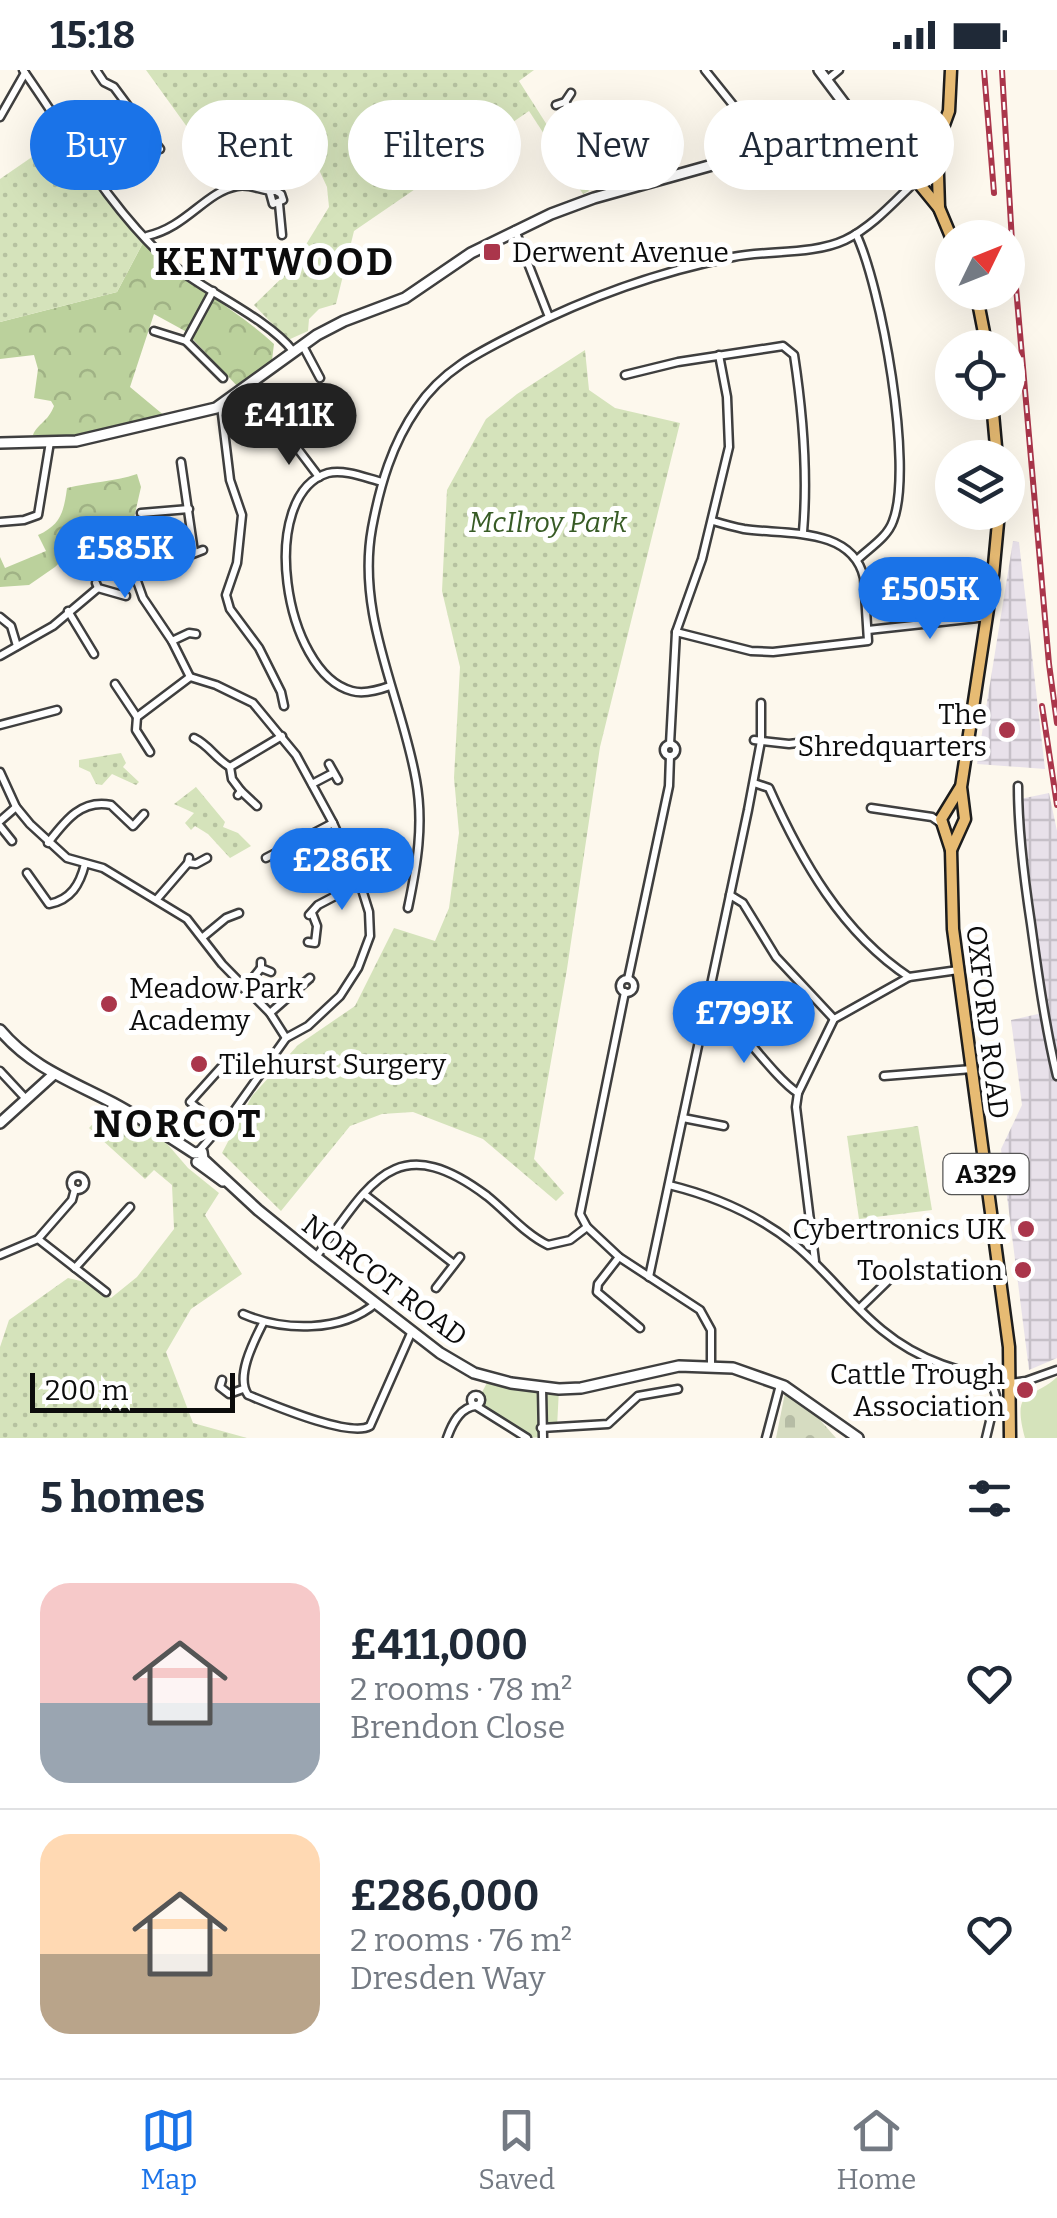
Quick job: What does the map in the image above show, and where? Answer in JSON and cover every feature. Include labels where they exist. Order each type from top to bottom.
[{"type":"main road","points":[[950,100],[951,70]]},
{"type":"main road","points":[[924,190],[944,220]]},
{"type":"main road","points":[[938,190],[938,208]]},
{"type":"main road","points":[[942,818],[954,808],[962,812],[961,787],[997,530]]},
{"type":"main road","points":[[942,818],[961,787]]},
{"type":"main road","name":"OXFORD ROAD","points":[[951,850],[965,820],[962,812]]},
{"type":"main road","points":[[942,818],[960,830]]},
{"type":"main road","name":"OXFORD ROAD","points":[[942,818],[951,850],[952,919],[1010,1348],[1010,1438]]},
{"type":"street","points":[[96,70],[123,100]]},
{"type":"street","points":[[705,70],[730,100]]},
{"type":"street","points":[[819,70],[843,100]]},
{"type":"street","points":[[828,80],[839,70]]},
{"type":"street","points":[[0,117],[24,72],[43,100]]},
{"type":"street","points":[[566,100],[571,93]]},
{"type":"street","points":[[0,442],[82,440],[222,406],[298,348],[344,321],[405,298],[472,253],[515,230],[616,192],[704,166]]},
{"type":"street","points":[[145,236],[174,228],[219,193],[238,186],[282,194],[282,235]]},
{"type":"street","points":[[107,190],[169,262],[298,348],[320,378]]},
{"type":"street","points":[[408,908],[420,854],[417,782],[377,639],[369,590],[371,534],[382,482],[400,435],[434,386],[458,364],[549,317],[639,280],[757,252],[832,244],[856,234],[907,190]]},
{"type":"street","points":[[515,230],[549,317]]},
{"type":"street","points":[[856,234],[880,311],[892,379],[899,495],[888,532],[857,560]]},
{"type":"street","points":[[186,340],[213,292]]},
{"type":"street","points":[[154,332],[186,340],[223,378]]},
{"type":"street","points":[[625,375],[719,356],[789,348],[794,355],[802,407],[806,500],[802,532]]},
{"type":"street","points":[[711,1366],[708,1320],[696,1306],[619,1257],[587,1228],[580,1214],[625,992],[634,987],[628,979],[669,786],[670,756],[676,750],[670,744],[676,632],[713,521],[729,447],[719,356]]},
{"type":"street","points":[[222,406],[230,480],[242,515],[237,563],[226,594],[230,608],[259,648],[284,706]]},
{"type":"street","points":[[288,436],[319,477]]},
{"type":"street","points":[[0,522],[38,515],[50,442]]},
{"type":"street","points":[[136,576],[199,551],[182,466],[192,468]]},
{"type":"street","points":[[382,482],[337,472],[319,477],[306,489],[287,545],[285,574],[294,620],[305,644],[340,685],[354,692],[390,686]]},
{"type":"street","points":[[142,513],[189,509]]},
{"type":"street","points":[[676,632],[751,651],[865,642],[868,630],[864,578],[857,560],[826,539],[802,532],[742,529],[713,521]]},
{"type":"street","points":[[132,568],[143,598],[190,678]]},
{"type":"street","points":[[0,656],[53,626],[97,585],[126,596]]},
{"type":"street","points":[[68,611],[94,654]]},
{"type":"street","points":[[0,617],[12,626],[17,646]]},
{"type":"street","points":[[868,630],[987,618]]},
{"type":"street","points":[[172,642],[192,633],[187,623]]},
{"type":"street","points":[[137,717],[190,678],[216,684],[253,703],[282,736],[312,784],[333,823],[369,912],[370,936],[358,968],[324,1014],[286,1038],[198,1156]]},
{"type":"street","points":[[115,684],[137,717],[140,743],[150,752]]},
{"type":"street","points":[[649,1277],[754,783],[760,703]]},
{"type":"street","points":[[0,724],[56,710]]},
{"type":"street","points":[[230,767],[282,736]]},
{"type":"street","points":[[194,738],[204,742],[230,767],[239,793],[258,806]]},
{"type":"street","points":[[758,740],[789,744],[815,741]]},
{"type":"street","points":[[312,784],[335,776],[329,764]]},
{"type":"street","points":[[0,772],[16,807],[67,858],[103,868],[176,910],[204,937],[244,989],[270,1013],[286,1038]]},
{"type":"street","points":[[754,783],[769,788],[803,858],[836,907],[889,964],[909,977]]},
{"type":"street","points":[[1018,786],[1028,910],[1044,1021],[1057,1076]]},
{"type":"street","points":[[48,842],[72,814],[86,805],[111,805],[134,826],[144,814]]},
{"type":"street","points":[[12,841],[0,823],[16,807]]},
{"type":"street","points":[[65,808],[72,814]]},
{"type":"street","points":[[871,808],[942,818]]},
{"type":"street","points":[[266,858],[333,823]]},
{"type":"street","points":[[157,899],[189,861],[196,864],[207,858]]},
{"type":"street","points":[[27,873],[47,907],[62,902],[77,886],[85,864]]},
{"type":"street","points":[[308,942],[315,943],[318,934],[310,914],[318,905],[360,884]]},
{"type":"street","points":[[730,895],[743,902],[776,957],[834,1019]]},
{"type":"street","points":[[204,937],[226,918],[239,913]]},
{"type":"street","points":[[244,989],[261,965],[271,972]]},
{"type":"street","points":[[816,1263],[796,1107],[798,1094],[834,1019],[909,977],[959,970]]},
{"type":"street","points":[[270,1013],[305,980]]},
{"type":"street","points":[[708,1000],[716,1002],[744,1040],[798,1094]]},
{"type":"street","name":"NORCOT ROAD","points":[[0,1030],[52,1075],[114,1104],[198,1156],[316,1257],[474,1373],[542,1388],[581,1388],[678,1366],[711,1366],[758,1374],[780,1384],[858,1438]]},
{"type":"street","points":[[219,1130],[190,1102],[226,1062]]},
{"type":"street","points":[[884,1076],[972,1069]]},
{"type":"street","points":[[0,1071],[26,1100]]},
{"type":"street","points":[[0,1123],[52,1075]]},
{"type":"street","points":[[684,1118],[724,1126]]},
{"type":"street","points":[[316,1257],[377,1177],[400,1165],[423,1166],[454,1176],[484,1194],[548,1245],[570,1240],[587,1228]]},
{"type":"street","points":[[670,1185],[709,1196],[759,1220],[816,1263],[882,1331],[909,1348],[948,1366],[1010,1380],[1026,1381],[1057,1370]]},
{"type":"street","points":[[0,1255],[38,1239],[72,1200],[75,1190]]},
{"type":"street","points":[[364,1194],[457,1261],[436,1288]]},
{"type":"street","points":[[75,1268],[130,1207]]},
{"type":"street","points":[[38,1239],[106,1292]]},
{"type":"street","points":[[619,1257],[598,1284],[597,1292],[640,1328]]},
{"type":"street","points":[[860,1308],[902,1268]]},
{"type":"street","points":[[243,1314],[264,1323],[326,1324],[352,1319],[376,1303]]},
{"type":"street","points":[[264,1323],[242,1378],[248,1395],[329,1427],[366,1431],[412,1331]]},
{"type":"street","points":[[986,1438],[996,1396],[990,1377]]},
{"type":"street","points":[[222,1380],[220,1387],[229,1394],[243,1389]]},
{"type":"street","points":[[766,1438],[780,1384]]},
{"type":"street","points":[[542,1388],[542,1434]]},
{"type":"street","points":[[447,1438],[468,1406],[476,1406],[530,1438],[608,1424],[638,1396],[678,1389]]},
{"type":"shaded area","points":[[1013,541],[1019,542],[1045,769],[977,764]]},
{"type":"shaded area","points":[[1049,793],[1057,831],[1057,1358],[1029,1370],[1001,1149],[1022,1105],[1011,1020],[1047,1012],[1020,799]]},
{"type":"green space","points":[[146,70],[534,70],[519,81],[541,116],[541,129],[529,111],[521,116],[521,100],[348,100],[348,190],[414,190],[354,231],[336,304],[319,309],[309,319],[308,331],[288,340],[254,305],[291,269],[329,207],[328,100],[182,100],[182,120]]},
{"type":"green space","points":[[30,158],[30,190],[106,190],[144,241],[117,292],[0,322],[0,179]]},
{"type":"green space","points":[[144,241],[274,344],[272,360],[240,389],[185,331],[154,314],[130,387],[166,417],[74,435],[33,435],[54,406],[51,401],[34,398],[38,369],[34,355],[0,359],[0,322],[117,292]]},
{"type":"green space","name":"McIlroy Park","points":[[585,350],[589,390],[615,408],[680,423],[600,747],[534,1159],[564,1193],[556,1201],[483,1139],[413,1112],[382,1114],[350,1126],[281,1211],[222,1153],[252,1096],[298,1045],[355,1006],[394,928],[435,941],[449,908],[459,833],[454,778],[460,667],[442,591],[447,490],[486,419]]},
{"type":"green space","points":[[137,474],[141,487],[134,518],[82,541],[29,585],[0,587],[0,557],[5,568],[46,551],[38,535],[52,527],[60,516],[67,488]]},
{"type":"green space","points":[[121,753],[126,763],[123,767],[139,782],[136,785],[112,774],[102,785],[96,784],[90,772],[79,767],[79,760]]},
{"type":"green space","points":[[196,787],[225,822],[223,827],[238,833],[251,846],[230,858],[208,834],[195,826],[191,830],[185,823],[194,813],[174,804]]},
{"type":"green space","points":[[109,1107],[163,1139],[188,1168],[219,1193],[205,1215],[242,1274],[191,1309],[166,1352],[193,1423],[247,1438],[0,1438],[0,1347],[9,1320],[68,1278],[89,1283],[111,1298],[137,1277],[174,1229],[172,1185],[154,1170],[145,1179],[89,1128]]},
{"type":"green space","points":[[918,1126],[932,1210],[859,1219],[847,1136]]},
{"type":"green space","points":[[1057,1377],[1057,1438],[1025,1438],[1022,1402]]},
{"type":"green space","points":[[489,1379],[559,1389],[557,1427],[542,1428],[542,1437],[527,1438],[472,1404],[472,1397],[480,1396]]},
{"type":"green space","points":[[785,1393],[813,1412],[836,1438],[776,1438]]},
{"type":"railway","points":[[984,70],[994,193]]},
{"type":"railway","points":[[1002,70],[1012,242],[1057,723]]},
{"type":"railway","points":[[1042,706],[1057,805]]},
{"type":"place","name":"Derwent Avenue","points":[[492,252]]},
{"type":"place","name":"The Shredquarters","points":[[1007,730]]},
{"type":"place","name":"Meadow Park Academy","points":[[109,1004]]},
{"type":"place","name":"Tilehurst Surgery","points":[[199,1064]]},
{"type":"place","name":"Cybertronics UK","points":[[1026,1229]]},
{"type":"place","name":"Toolstation","points":[[1023,1270]]},
{"type":"place","name":"Cattle Trough Association","points":[[1025,1390]]},
{"type":"district","name":"KENTWOOD","points":[[275,262]]},
{"type":"district","name":"NORCOT","points":[[178,1124]]}]
